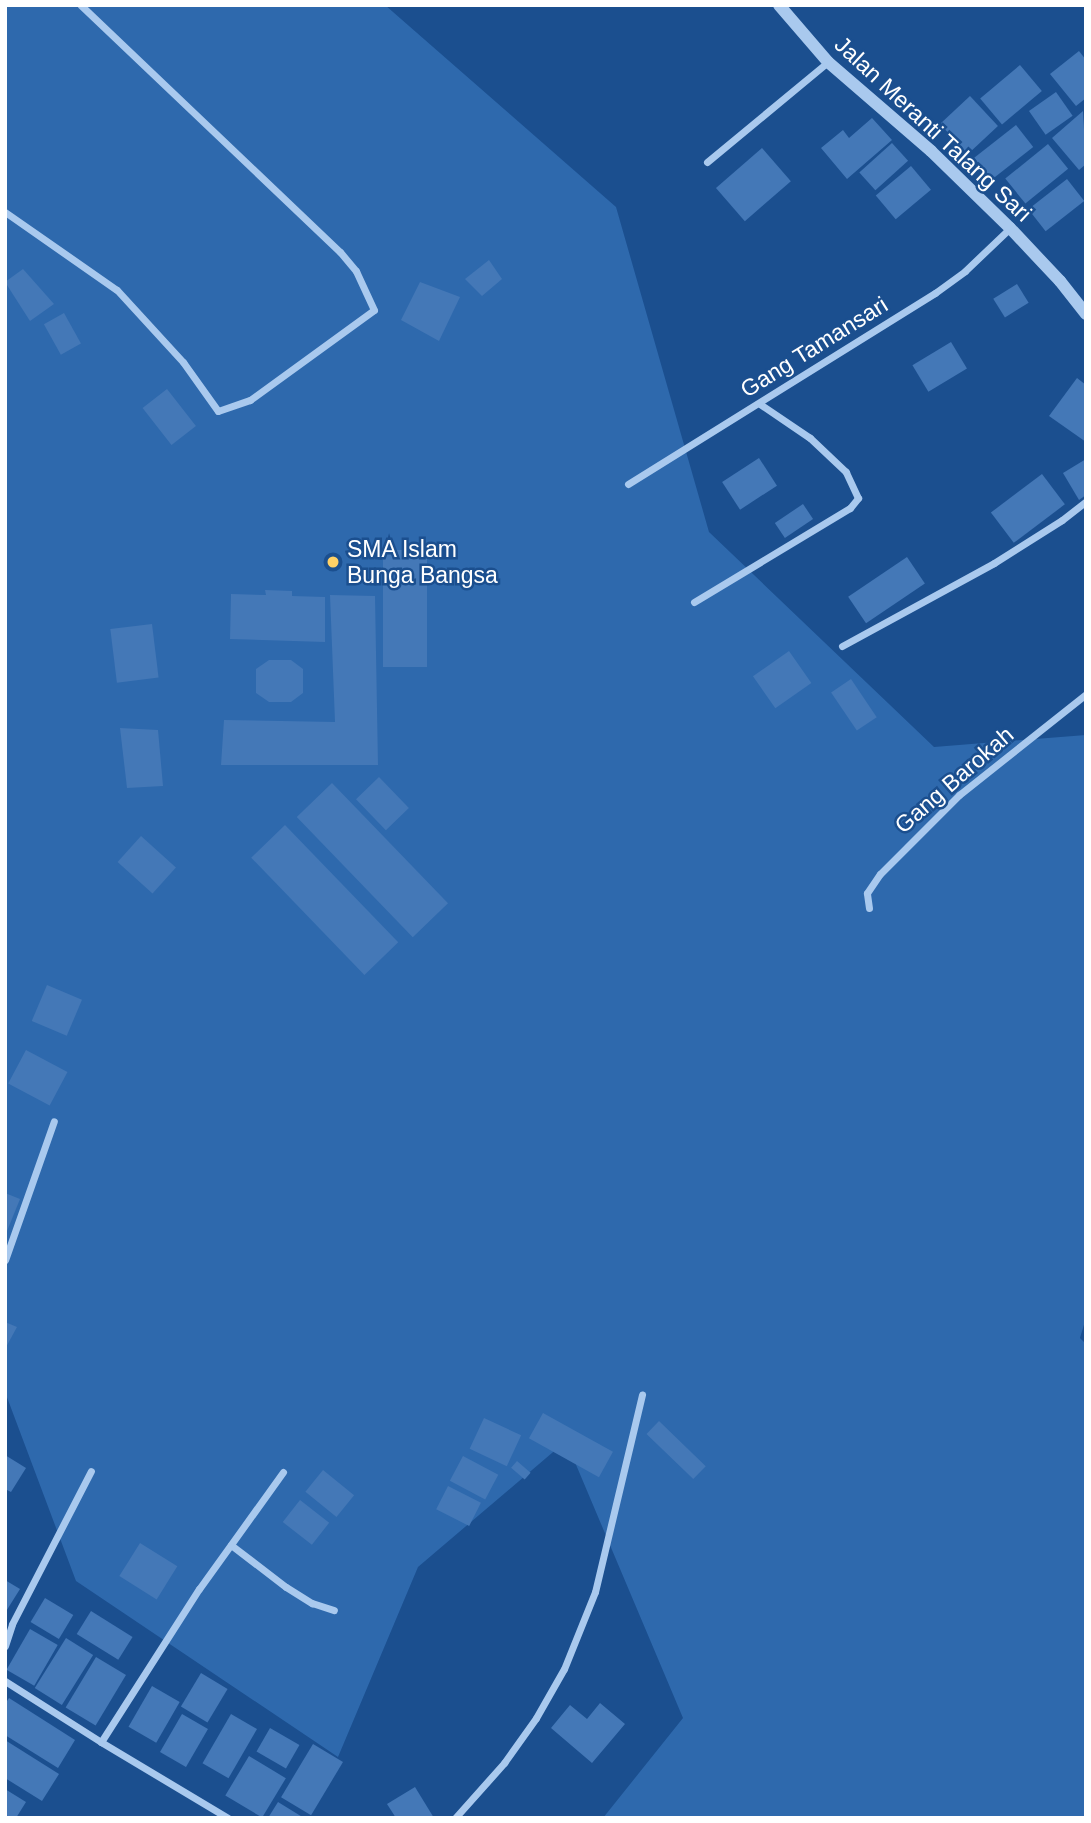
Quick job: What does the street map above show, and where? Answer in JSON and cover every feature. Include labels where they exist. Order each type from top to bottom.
[{"type":"street","points":[[5,212],[117,290],[183,362],[218,411],[250,400],[374,310],[356,271],[340,252],[81,5]]},
{"type":"street","name":"Jalan Meranti Talang Sari","points":[[779,5],[828,62],[931,151],[1010,228],[1060,281],[1086,314]]},
{"type":"street","points":[[707,162],[828,62]]},
{"type":"street","name":"Gang Tamansari","points":[[628,484],[935,293],[965,271],[1010,228]]},
{"type":"street","points":[[694,602],[850,508],[858,498],[846,472],[810,438],[760,404]]},
{"type":"street","points":[[842,646],[994,563],[1062,520],[1086,501]]},
{"type":"street","name":"Gang Barokah","points":[[869,908],[867,893],[880,874],[959,795],[1086,695]]},
{"type":"street","points":[[5,1260],[54,1121]]},
{"type":"street","points":[[455,1818],[505,1763],[536,1718],[564,1669],[595,1592],[642,1395]]},
{"type":"street","points":[[5,1646],[9,1622],[91,1471]]},
{"type":"street","points":[[100,1742],[199,1589],[283,1472]]},
{"type":"street","points":[[231,1545],[286,1587],[312,1603],[334,1610]]},
{"type":"street","points":[[5,1681],[100,1742],[228,1818]]},
{"type":"shaded area","points":[[5,5],[385,5],[616,207],[709,532],[934,747],[1086,735],[1086,1318],[1080,1338],[1086,1344],[1086,1818],[603,1818],[683,1718],[566,1441],[418,1567],[338,1757],[76,1581],[5,1392]]},
{"type":"building","points":[[1079,51],[1086,60],[1086,98],[1076,106],[1050,74]]},
{"type":"building","points":[[1020,65],[1042,91],[1002,124],[980,98]]},
{"type":"building","points":[[1056,92],[1073,116],[1046,135],[1029,111]]},
{"type":"building","points":[[970,96],[998,126],[968,154],[940,124]]},
{"type":"building","points":[[1083,111],[1086,164],[1079,170],[1052,138]]},
{"type":"building","points":[[872,118],[892,140],[847,179],[821,148],[843,130],[849,138]]},
{"type":"building","points":[[1016,125],[1033,147],[991,180],[974,158]]},
{"type":"building","points":[[892,143],[908,161],[875,190],[859,172]]},
{"type":"building","points":[[1048,144],[1068,169],[1025,203],[1005,179]]},
{"type":"building","points":[[762,148],[791,181],[745,221],[716,188]]},
{"type":"building","points":[[911,166],[931,190],[896,219],[876,196]]},
{"type":"building","points":[[1067,179],[1084,201],[1046,231],[1028,209]]},
{"type":"building","points":[[489,260],[502,279],[482,296],[465,279]]},
{"type":"building","points":[[23,269],[54,304],[30,321],[5,282]]},
{"type":"building","points":[[420,282],[460,297],[439,341],[401,320]]},
{"type":"building","points":[[1017,284],[1029,303],[1005,317],[993,299]]},
{"type":"building","points":[[64,313],[81,344],[61,355],[44,324]]},
{"type":"building","points":[[951,342],[967,369],[928,392],[912,365]]},
{"type":"building","points":[[1077,378],[1086,385],[1086,442],[1049,416]]},
{"type":"building","points":[[167,389],[196,426],[172,445],[143,408]]},
{"type":"building","points":[[759,458],[777,486],[740,510],[722,482]]},
{"type":"building","points":[[1086,459],[1086,495],[1079,500],[1063,473]]},
{"type":"building","points":[[1042,474],[1065,504],[1014,543],[991,513]]},
{"type":"building","points":[[803,504],[813,519],[785,538],[775,523]]},
{"type":"building","points":[[383,550],[427,550],[427,667],[383,667]]},
{"type":"building","points":[[907,557],[925,584],[866,623],[848,597]]},
{"type":"building","points":[[265,590],[292,591],[292,596],[325,597],[325,642],[230,639],[231,594],[266,595]]},
{"type":"building","points":[[330,595],[375,596],[378,765],[221,765],[224,720],[335,722]]},
{"type":"building","points":[[152,624],[159,678],[117,683],[110,629]]},
{"type":"building","points":[[789,651],[811,683],[775,708],[753,676]]},
{"type":"building","points":[[269,660],[291,660],[303,669],[303,693],[291,702],[269,702],[256,693],[256,669]]},
{"type":"building","points":[[851,679],[877,717],[857,731],[831,692]]},
{"type":"building","points":[[120,728],[158,730],[163,786],[127,788]]},
{"type":"building","points":[[379,777],[409,808],[386,830],[356,799]]},
{"type":"building","points":[[332,783],[448,903],[413,937],[297,817]]},
{"type":"building","points":[[285,825],[398,942],[364,975],[251,858]]},
{"type":"building","points":[[141,836],[176,867],[153,893],[118,862]]},
{"type":"building","points":[[47,985],[82,1000],[67,1036],[32,1021]]},
{"type":"building","points":[[26,1050],[67,1072],[50,1106],[8,1084]]},
{"type":"building","points":[[5,1193],[20,1199],[7,1231],[5,1230]]},
{"type":"building","points":[[5,1322],[17,1327],[5,1349]]},
{"type":"building","points":[[543,1413],[613,1452],[599,1477],[529,1438]]},
{"type":"building","points":[[484,1418],[521,1435],[507,1466],[470,1449]]},
{"type":"building","points":[[659,1421],[706,1466],[693,1479],[646,1434]]},
{"type":"building","points":[[5,1455],[26,1468],[11,1492],[5,1489]]},
{"type":"building","points":[[463,1456],[498,1475],[485,1500],[450,1481]]},
{"type":"building","points":[[517,1461],[531,1473],[525,1480],[511,1468]]},
{"type":"building","points":[[323,1470],[354,1495],[336,1517],[305,1492]]},
{"type":"building","points":[[448,1486],[481,1503],[469,1526],[436,1509]]},
{"type":"building","points":[[300,1500],[329,1523],[312,1545],[283,1522]]},
{"type":"building","points":[[140,1543],[177,1566],[157,1599],[119,1576]]},
{"type":"building","points":[[5,1580],[20,1589],[5,1613]]},
{"type":"building","points":[[45,1598],[73,1615],[59,1639],[31,1622]]},
{"type":"building","points":[[91,1611],[133,1637],[118,1660],[77,1634]]},
{"type":"building","points":[[30,1629],[58,1645],[34,1686],[6,1670]]},
{"type":"building","points":[[66,1638],[93,1655],[62,1705],[35,1688]]},
{"type":"building","points":[[96,1657],[126,1675],[96,1726],[66,1708]]},
{"type":"building","points":[[201,1673],[228,1689],[207,1722],[181,1706]]},
{"type":"building","points":[[152,1686],[180,1702],[156,1743],[128,1727]]},
{"type":"building","points":[[9,1698],[75,1740],[58,1768],[5,1735],[5,1704]]},
{"type":"building","points":[[600,1703],[625,1724],[592,1763],[551,1728],[570,1705],[587,1719]]},
{"type":"building","points":[[182,1714],[208,1729],[186,1767],[160,1752]]},
{"type":"building","points":[[231,1714],[257,1729],[228,1778],[202,1763]]},
{"type":"building","points":[[270,1728],[299,1745],[286,1768],[256,1751]]},
{"type":"building","points":[[5,1740],[59,1774],[42,1801],[5,1778]]},
{"type":"building","points":[[313,1744],[343,1762],[311,1815],[281,1797]]},
{"type":"building","points":[[249,1756],[286,1778],[262,1818],[225,1795]]},
{"type":"building","points":[[415,1787],[434,1818],[396,1818],[387,1804]]},
{"type":"building","points":[[5,1789],[26,1802],[16,1818],[5,1818]]},
{"type":"building","points":[[278,1802],[304,1818],[268,1818]]},
{"type":"place","name":"SMA Islam Bunga Bangsa","points":[[333,562]]}]
